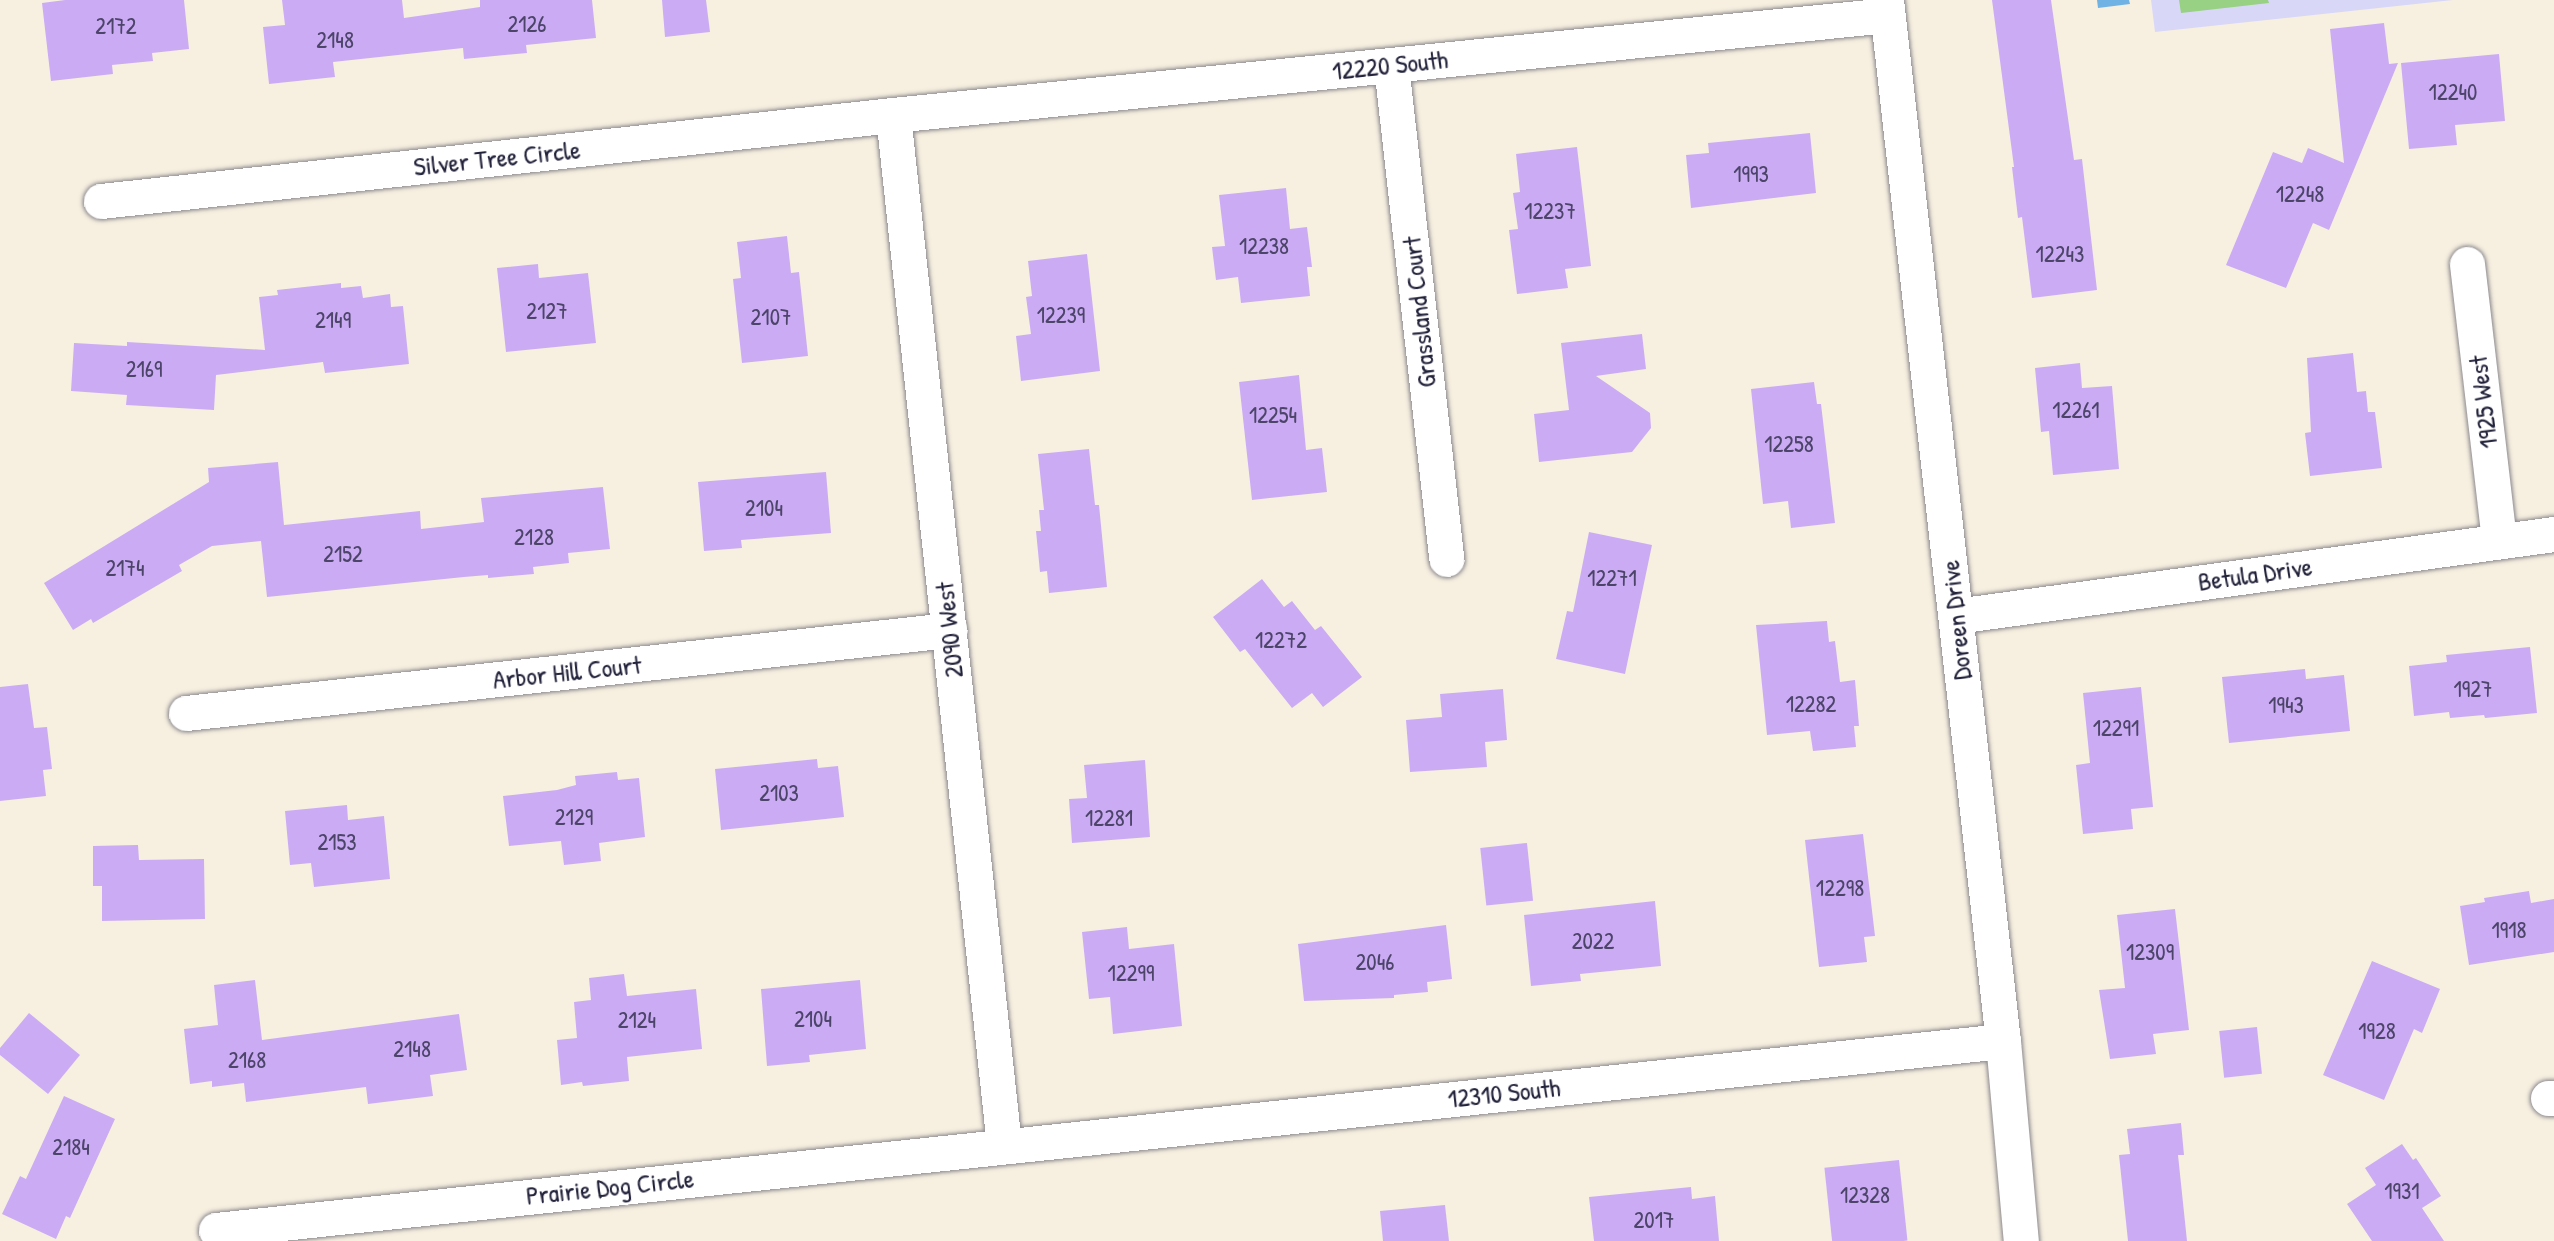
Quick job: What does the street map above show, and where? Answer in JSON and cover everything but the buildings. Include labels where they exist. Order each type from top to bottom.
[{"type":"street","name":"12220 South","points":[[893,115],[1391,65],[1886,7]]},
{"type":"street","name":"Doreen Drive","points":[[1886,7],[2003,1041],[2021,1241]]},
{"type":"street","name":"Grassland Court","points":[[1391,65],[1446,559]]},
{"type":"street","name":"Silver Tree Circle","points":[[101,201],[893,115]]},
{"type":"street","name":"2090 West","points":[[893,115],[1004,1145]]},
{"type":"street","name":"1925 West","points":[[2467,264],[2499,539]]},
{"type":"street","name":"Betula Drive","points":[[1956,617],[2499,539],[2554,534]]},
{"type":"street","name":"Arbor Hill Court","points":[[186,713],[949,630]]},
{"type":"street","name":"12310 South","points":[[1004,1145],[2003,1041]]},
{"type":"street","name":"Prairie Dog Circle","points":[[216,1230],[1004,1145]]},
{"type":"shaded area","points":[[2151,0],[2453,0],[2155,32]]},
{"type":"green space","points":[[2179,0],[2268,0],[2269,3],[2181,13]]},
{"type":"water","points":[[2097,0],[2129,0],[2130,4],[2098,8]]}]
